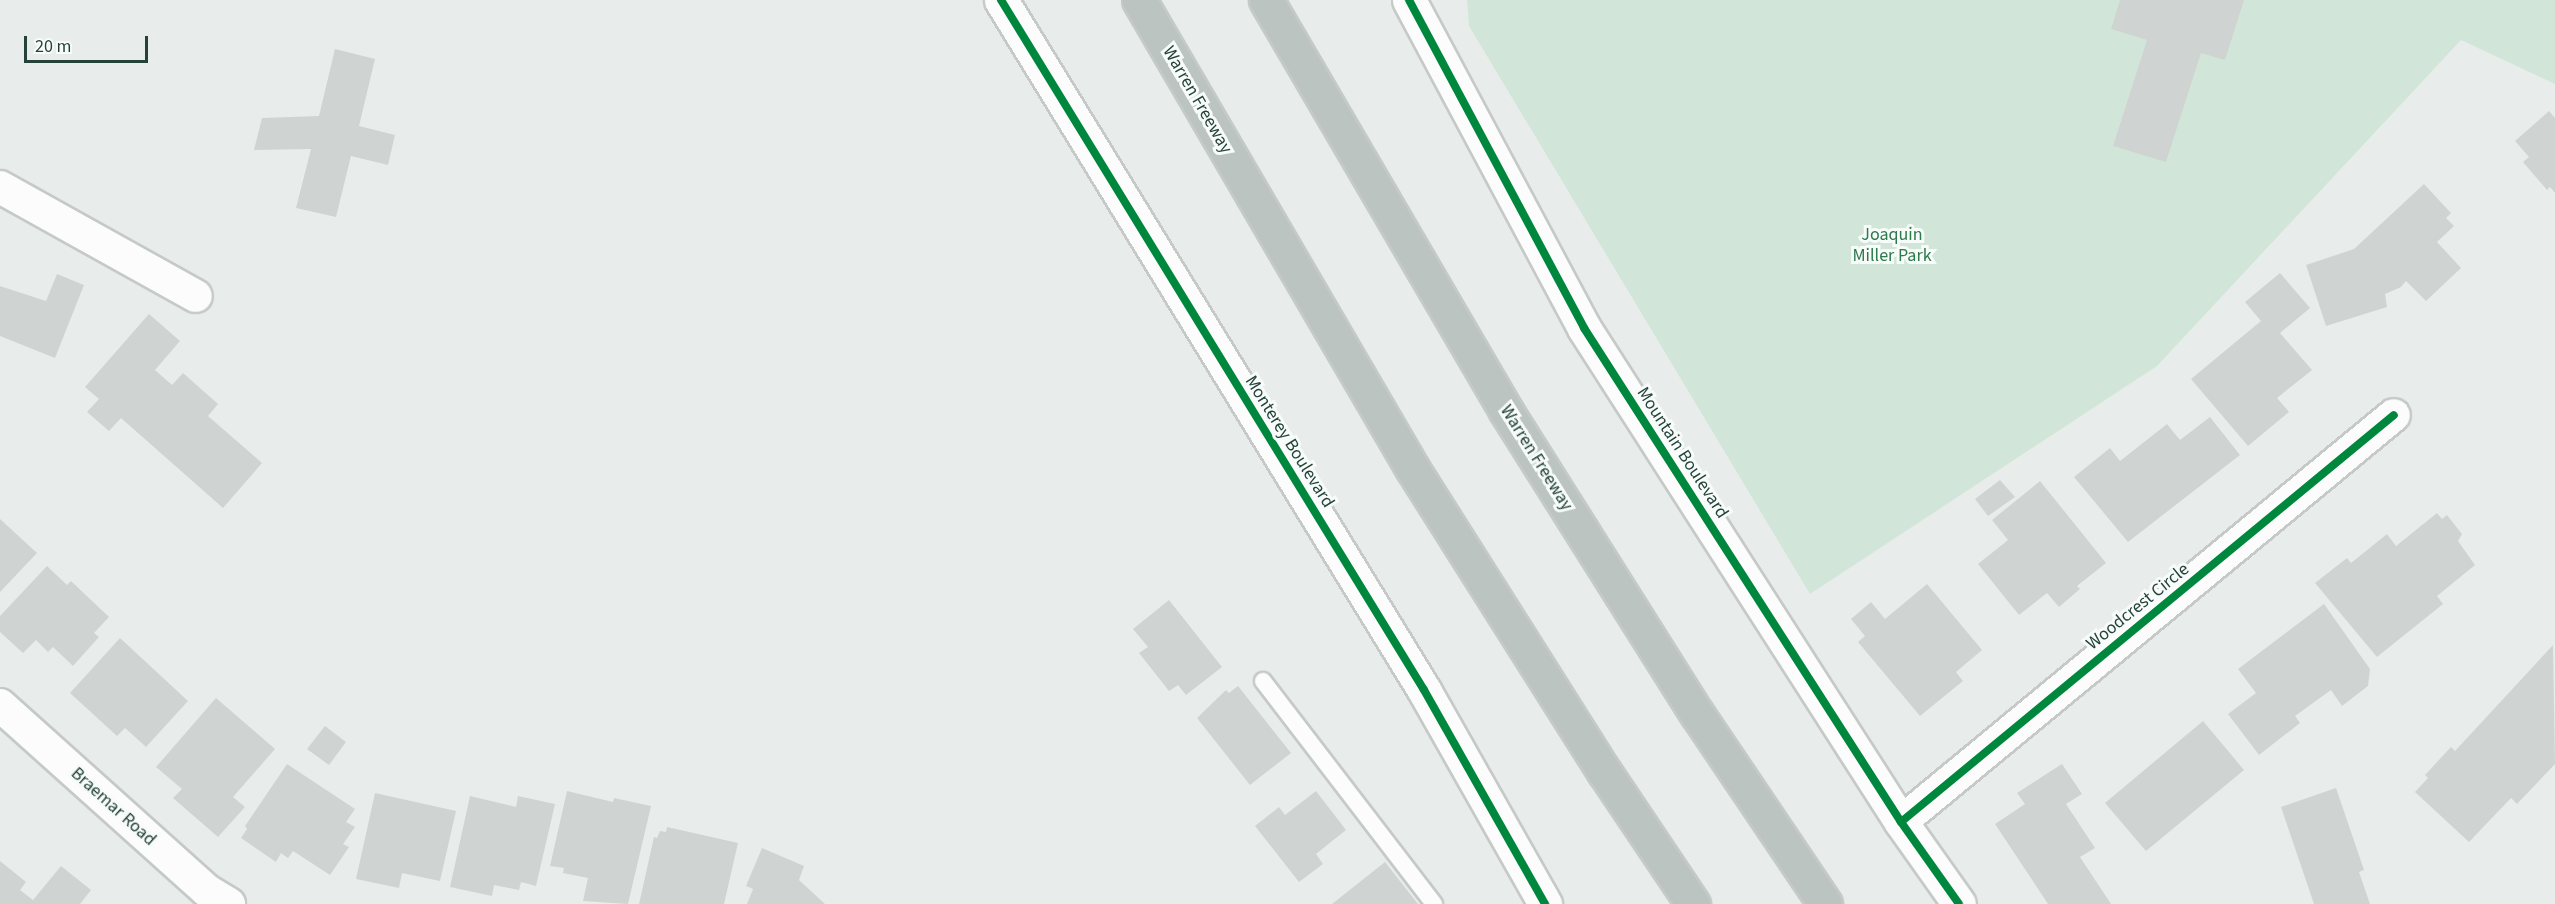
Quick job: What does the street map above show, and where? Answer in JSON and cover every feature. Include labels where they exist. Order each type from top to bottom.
[{"type":"highway","name":"Warren Freeway","points":[[1139,0],[1412,468],[1599,763],[1693,904]]},
{"type":"highway","name":"Warren Freeway","points":[[1266,0],[1506,411],[1697,714],[1825,904]]},
{"type":"street","name":"Monterey Boulevard","points":[[1001,0],[1424,690],[1545,904]]},
{"type":"street","name":"Mountain Boulevard","points":[[1409,0],[1584,328],[1901,822],[1959,904]]},
{"type":"street","points":[[0,187],[196,296]]},
{"type":"street","name":"Woodcrest Circle","points":[[1901,822],[2394,415]]},
{"type":"street","name":"Braemar Road","points":[[0,705],[206,890],[229,904]]},
{"type":"lane","points":[[1263,681],[1434,904]]},
{"type":"green space","name":"Joaquin Miller Park","points":[[1467,0],[2555,0],[2555,84],[2461,40],[2157,366],[1810,594],[1469,26]]},
{"type":"building","points":[[2120,0],[2244,0],[2225,60],[2201,53],[2166,162],[2113,146],[2147,40],[2111,29]]},
{"type":"building","points":[[335,49],[375,59],[359,126],[395,135],[388,165],[351,156],[336,217],[296,208],[311,149],[254,150],[262,118],[319,116]]},
{"type":"building","points":[[2549,111],[2555,118],[2555,193],[2550,187],[2547,190],[2523,162],[2529,157],[2515,141]]},
{"type":"building","points":[[2424,184],[2451,213],[2446,218],[2454,226],[2437,242],[2461,268],[2426,301],[2406,281],[2401,287],[2385,294],[2387,307],[2326,326],[2306,265],[2354,249]]},
{"type":"building","points":[[2280,273],[2310,308],[2280,333],[2312,370],[2277,398],[2289,412],[2248,446],[2191,379],[2261,321],[2245,302]]},
{"type":"building","points":[[57,274],[84,285],[55,358],[0,336],[0,286],[46,301]]},
{"type":"building","points":[[149,314],[180,341],[155,370],[172,385],[183,373],[218,404],[208,416],[262,463],[223,508],[121,418],[109,431],[87,412],[99,399],[85,387]]},
{"type":"building","points":[[2210,417],[2240,455],[2128,542],[2074,477],[2110,448],[2120,461],[2167,424],[2180,440]]},
{"type":"building","points":[[2000,480],[2015,497],[1988,516],[1975,499]]},
{"type":"building","points":[[2040,481],[2106,563],[2077,586],[2080,589],[2059,607],[2047,593],[2019,615],[1978,564],[2008,540],[1992,520]]},
{"type":"building","points":[[2437,513],[2442,519],[2447,515],[2462,534],[2458,541],[2475,565],[2437,596],[2443,604],[2377,657],[2315,583],[2347,558],[2351,563],[2387,534],[2396,546]]},
{"type":"building","points":[[0,519],[37,553],[0,592]]},
{"type":"building","points":[[47,566],[67,585],[71,581],[109,617],[94,633],[99,637],[73,666],[53,647],[48,652],[36,640],[23,653],[0,632],[0,616]]},
{"type":"building","points":[[1927,584],[1982,650],[1956,672],[1963,681],[1920,716],[1858,642],[1865,636],[1851,619],[1871,602],[1885,619]]},
{"type":"building","points":[[1169,600],[1222,667],[1186,695],[1178,685],[1169,691],[1139,653],[1148,647],[1133,629]]},
{"type":"building","points":[[2324,604],[2370,669],[2368,686],[2342,706],[2331,690],[2295,716],[2300,723],[2259,755],[2228,714],[2256,693],[2238,669]]},
{"type":"building","points":[[120,638],[188,701],[146,747],[125,728],[117,736],[70,693]]},
{"type":"building","points":[[2553,645],[2555,764],[2517,804],[2511,798],[2469,842],[2415,792],[2428,778],[2425,775],[2451,747],[2455,751]]},
{"type":"building","points":[[1238,686],[1291,753],[1250,785],[1197,718],[1226,690],[1229,693]]},
{"type":"building","points":[[216,698],[275,749],[233,797],[245,807],[218,837],[173,798],[182,789],[156,767]]},
{"type":"building","points":[[2203,721],[2244,770],[2146,851],[2105,803]]},
{"type":"building","points":[[325,726],[346,742],[329,765],[307,749]]},
{"type":"building","points":[[287,764],[355,809],[346,822],[355,827],[343,844],[349,847],[330,875],[293,851],[288,858],[281,853],[276,862],[241,838],[247,829],[245,826]]},
{"type":"building","points":[[2062,764],[2082,794],[2066,804],[2095,848],[2080,857],[2111,904],[2048,904],[1995,824],[2025,804],[2017,793]]},
{"type":"building","points":[[2336,788],[2364,870],[2359,872],[2370,904],[2314,904],[2281,807]]},
{"type":"building","points":[[567,791],[613,802],[614,798],[651,806],[628,904],[583,901],[588,878],[563,873],[564,868],[550,866]]},
{"type":"building","points":[[1316,791],[1346,830],[1316,854],[1323,864],[1299,882],[1255,826],[1279,807],[1285,815]]},
{"type":"building","points":[[375,793],[456,811],[440,881],[402,873],[399,888],[356,879]]},
{"type":"building","points":[[470,796],[516,807],[518,796],[555,804],[536,886],[521,882],[519,890],[494,885],[492,896],[450,887]]},
{"type":"building","points":[[667,827],[738,843],[724,904],[639,904],[654,837],[657,838],[660,831],[666,832]]},
{"type":"building","points":[[762,848],[804,866],[799,880],[825,904],[747,904],[753,889],[746,886]]},
{"type":"building","points":[[0,861],[26,882],[20,890],[33,900],[61,866],[91,890],[80,904],[0,904]]},
{"type":"building","points":[[1385,862],[1418,904],[1332,904]]},
{"type":"cycle path","points":[[1001,0],[1424,690],[1545,904]]},
{"type":"cycle path","points":[[1409,0],[1584,328],[1901,822],[1959,904]]},
{"type":"cycle path","points":[[1901,822],[2394,415]]}]
